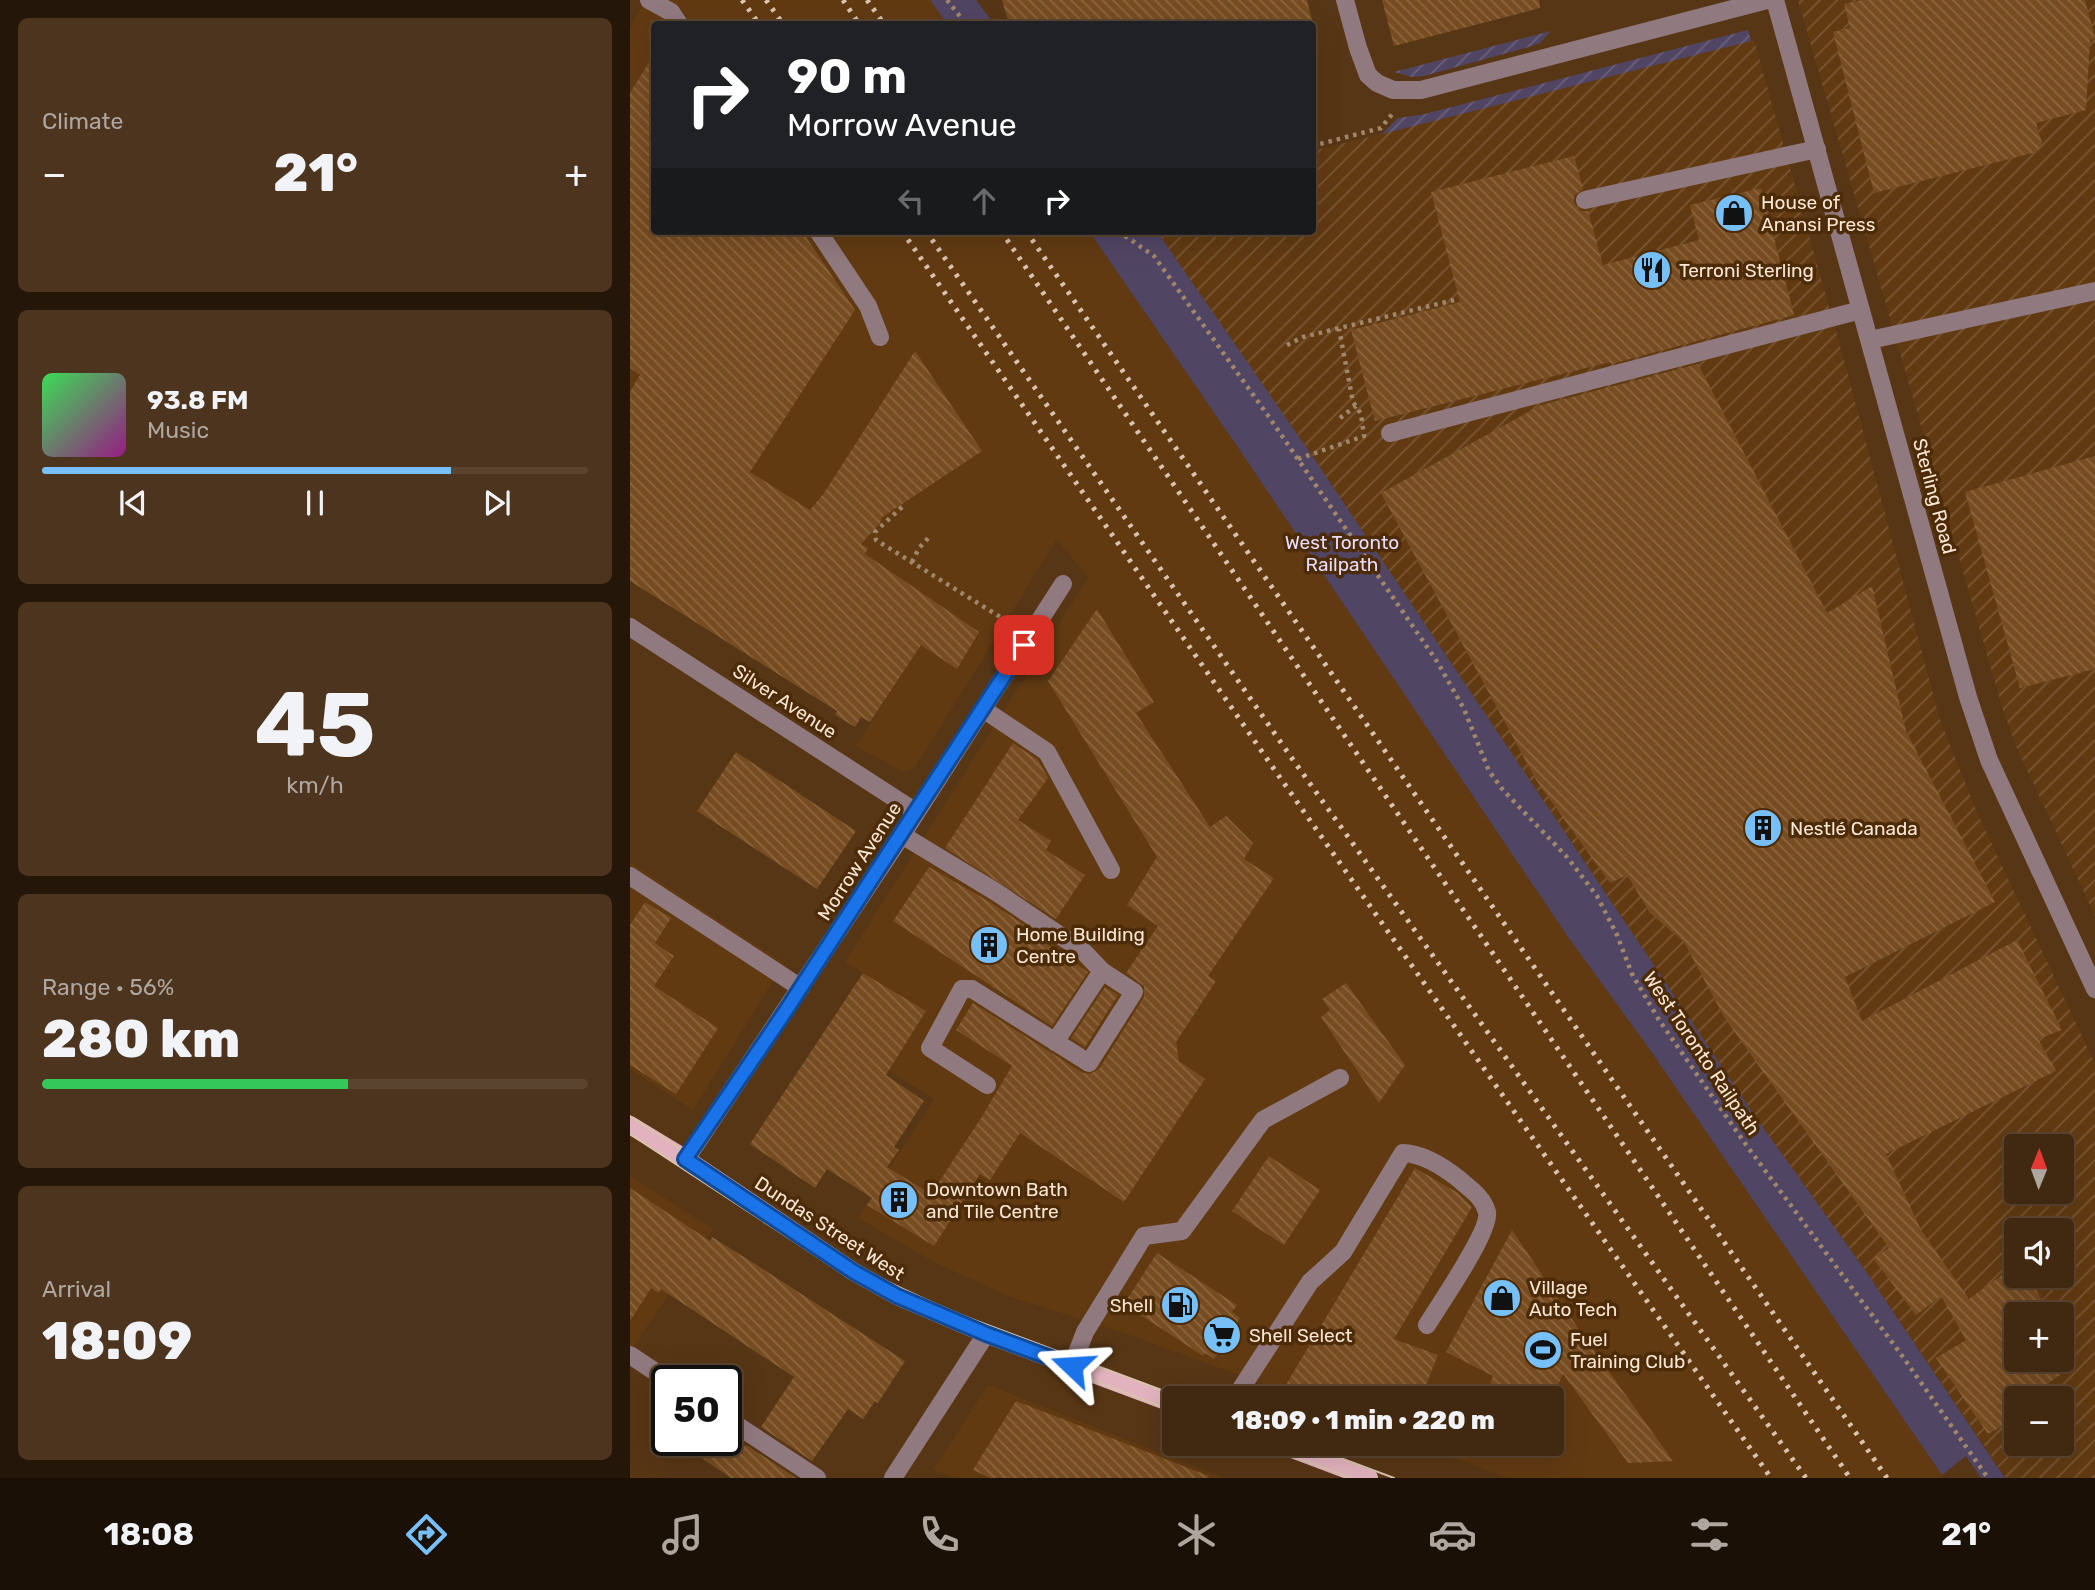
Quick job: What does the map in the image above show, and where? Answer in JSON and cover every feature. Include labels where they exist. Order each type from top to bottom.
[{"type":"main road","name":"Dundas Street West","points":[[630,1125],[854,1272],[897,1296],[986,1334],[1162,1400]]},
{"type":"main road","points":[[1311,1456],[1369,1478]]},
{"type":"street","points":[[649,0],[671,12],[677,21]]},
{"type":"street","points":[[1345,0],[1368,75],[1377,83],[1393,90],[1420,90],[1768,0]]},
{"type":"street","name":"Sterling Road","points":[[1774,0],[1968,697],[1989,760],[2095,989]]},
{"type":"street","points":[[1586,200],[1817,149]]},
{"type":"street","points":[[821,235],[868,306],[880,337]]},
{"type":"street","points":[[1870,340],[2095,291]]},
{"type":"street","points":[[1390,433],[1861,310]]},
{"type":"street","name":"Morrow Avenue","points":[[685,1159],[902,835],[1063,584]]},
{"type":"street","name":"Silver Avenue","points":[[630,626],[916,812]]},
{"type":"street","points":[[983,709],[1047,752],[1111,870]]},
{"type":"street","points":[[902,835],[996,892],[1083,951],[1102,971],[1134,992],[1089,1063],[972,989],[962,989],[930,1048],[987,1085]]},
{"type":"street","points":[[630,876],[801,988]]},
{"type":"street","points":[[1055,1042],[1102,971]]},
{"type":"street","points":[[1072,1366],[1085,1332],[1144,1236],[1182,1231],[1263,1120],[1340,1078]]},
{"type":"street","points":[[1243,1386],[1310,1282],[1343,1252],[1403,1153],[1418,1154],[1451,1172],[1481,1198],[1488,1215],[1483,1233],[1427,1325]]},
{"type":"street","points":[[893,1478],[986,1334]]},
{"type":"street","points":[[630,1355],[651,1369]]},
{"type":"street","points":[[742,1429],[817,1478]]},
{"type":"path","points":[[947,0],[964,21]]},
{"type":"path","points":[[1316,145],[1381,128],[1394,112]]},
{"type":"path","name":"West Toronto Railpath","points":[[1124,235],[1154,256],[1298,459],[1438,663],[1464,709],[1489,771],[1503,790],[1567,857],[1597,896],[1618,935],[1632,974],[1659,1020],[1744,1142],[1903,1357],[1988,1478]]},
{"type":"path","points":[[1287,345],[1303,337],[1454,300]]},
{"type":"path","points":[[1298,459],[1364,436],[1361,414],[1353,402],[1339,329]]},
{"type":"path","points":[[1340,418],[1356,406]]},
{"type":"path","points":[[902,507],[875,533],[876,540],[1011,624]]},
{"type":"path","points":[[912,562],[919,548],[931,536]]},
{"type":"shaded area","points":[[646,0],[930,0],[945,21],[651,21],[651,235],[1092,235],[1568,937],[1648,1047],[1944,1478],[1508,1478],[1448,1456],[1564,1456],[1564,1386],[1269,1386],[1124,1333],[1005,1295],[934,1262],[858,1218],[934,1099],[889,1071],[926,1011],[845,962],[1088,578],[1057,539],[914,769],[903,772],[856,746],[916,651],[630,458],[630,27]]},
{"type":"shaded area","points":[[1798,0],[2095,0],[2095,916],[2015,744],[2003,710]]},
{"type":"shaded area","points":[[1754,40],[1844,360],[1940,720],[1976,810],[2095,1064],[2095,1478],[2006,1478],[1865,1270],[1757,1119],[1304,444],[1158,235],[1316,235],[1316,150]]},
{"type":"shaded area","points":[[630,862],[784,963],[693,1110],[630,1069]]},
{"type":"shaded area","points":[[630,1176],[713,1229],[633,1347],[630,1345]]},
{"type":"shaded area","points":[[988,1385],[1162,1454],[1162,1456],[1224,1478],[956,1478],[933,1470]]},
{"type":"green space","points":[[930,0],[976,0],[992,21],[945,21]]},
{"type":"green space","points":[[1748,30],[1751,41],[1382,134],[1398,118],[1425,114]]},
{"type":"green space","points":[[1551,31],[1540,43],[1529,47],[1424,76],[1412,77],[1394,72]]},
{"type":"green space","name":"West Toronto Railpath","points":[[1092,235],[1160,236],[1315,460],[1757,1119],[1865,1270],[2005,1478],[1981,1478],[1966,1456],[1942,1475],[1648,1047],[1568,937]]},
{"type":"building","points":[[1002,0],[1307,0],[1312,21],[1008,21]]},
{"type":"building","points":[[1382,0],[1539,0],[1540,8],[1394,46]]},
{"type":"building","points":[[1862,0],[2085,0],[2095,38],[2090,40],[2086,110],[2036,123],[2042,143],[2037,152],[1874,193],[1833,32],[1850,28],[1844,4]]},
{"type":"building","points":[[651,59],[651,235],[805,235],[855,310],[750,472],[810,510],[824,493],[915,351],[982,451],[881,518],[881,522],[861,544],[868,548],[865,554],[979,632],[957,669],[921,645],[870,722],[861,717],[855,727],[835,715],[837,711],[630,581],[630,392],[640,375],[630,368],[630,93]]},
{"type":"building","points":[[1574,156],[1583,189],[1574,196],[1574,203],[1581,211],[1588,211],[1603,265],[1699,240],[1690,205],[1761,188],[1794,315],[1611,364],[1610,362],[1375,421],[1351,330],[1460,302],[1431,192]]},
{"type":"building","name":"Nestlé Canada","points":[[1698,364],[1827,613],[1872,586],[1906,731],[1995,902],[1845,977],[1862,1021],[2017,940],[2062,1030],[2038,1039],[2056,1071],[1886,1154],[1921,1230],[1969,1299],[2004,1274],[2004,1288],[2035,1288],[2043,1302],[2004,1302],[2004,1372],[2065,1372],[2044,1386],[2004,1386],[2004,1425],[1988,1434],[1936,1358],[1966,1340],[1941,1296],[1916,1315],[1873,1258],[1889,1248],[1724,1017],[1684,942],[1650,913],[1627,875],[1610,883],[1536,780],[1381,493],[1541,405]]},
{"type":"building","points":[[2095,456],[2095,669],[2020,688],[1965,492]]},
{"type":"building","points":[[1097,609],[1154,702],[1136,713],[1210,827],[1226,816],[1253,843],[1244,859],[1274,878],[1208,976],[1216,981],[1176,1042],[1179,1061],[1205,1079],[1124,1202],[1020,1133],[990,1180],[980,1174],[934,1246],[867,1205],[872,1198],[827,1169],[815,1188],[750,1144],[863,973],[926,1011],[886,1075],[924,1101],[894,1147],[899,1150],[887,1167],[931,1194],[1012,1066],[956,1030],[973,1003],[1083,1073],[1089,1074],[1099,1069],[1144,997],[1144,986],[1126,973],[1158,926],[1127,905],[1157,857],[1048,681]]},
{"type":"building","points":[[1013,743],[1038,760],[1048,778],[1018,820],[1051,841],[1046,850],[1085,875],[1056,919],[945,848]]},
{"type":"building","points":[[736,752],[856,831],[817,889],[697,811]]},
{"type":"building","name":"Home Building Centre","points":[[929,867],[990,902],[1088,972],[1052,1026],[893,921]]},
{"type":"building","points":[[645,902],[671,918],[655,943],[674,956],[654,986],[718,1028],[676,1094],[630,1065],[630,925]]},
{"type":"building","points":[[1346,983],[1405,1065],[1379,1103],[1321,1017],[1330,1010],[1322,999]]},
{"type":"building","points":[[1105,987],[1118,995],[1085,1047],[1071,1038]]},
{"type":"building","points":[[1269,1156],[1320,1190],[1284,1245],[1232,1211]]},
{"type":"building","points":[[1415,1168],[1458,1193],[1472,1207],[1394,1339],[1438,1355],[1426,1386],[1285,1386]]},
{"type":"building","points":[[630,1188],[710,1241],[712,1237],[752,1262],[905,1361],[878,1403],[875,1401],[863,1419],[848,1409],[812,1461],[761,1427],[794,1377],[661,1289],[658,1293],[651,1288],[630,1321]]},
{"type":"building","points":[[1512,1230],[1673,1461],[1628,1463],[1563,1374],[1558,1386],[1489,1386],[1493,1376],[1446,1352]]},
{"type":"building","name":"Shell","points":[[1157,1253],[1237,1305],[1232,1312],[1240,1318],[1214,1359],[1205,1353],[1203,1356],[1124,1304]]},
{"type":"building","points":[[1016,1401],[1209,1476],[990,1478],[973,1470]]},
{"type":"building","points":[[742,1446],[748,1446],[796,1478],[731,1478],[703,1459],[705,1456],[742,1456]]},
{"type":"tram line","points":[[630,1116],[873,1275],[950,1311],[1162,1390]]},
{"type":"tram line","points":[[630,1134],[830,1265],[890,1300],[944,1324],[1162,1406]]},
{"type":"tram line","points":[[1292,1456],[1351,1478]]},
{"type":"tram line","points":[[1335,1456],[1394,1478]]},
{"type":"railway","points":[[742,0],[757,21]]},
{"type":"railway","points":[[766,0],[781,21]]},
{"type":"railway","points":[[843,0],[857,21]]},
{"type":"railway","points":[[867,0],[882,21]]},
{"type":"railway","points":[[905,235],[1274,769],[1771,1478]]},
{"type":"railway","points":[[929,235],[1291,757],[1806,1478]]},
{"type":"railway","points":[[1004,235],[1850,1478]]},
{"type":"railway","points":[[1029,235],[1887,1478]]},
{"type":"place","name":"House of Anansi Press","points":[[1734,213]]},
{"type":"place","name":"Terroni Sterling","points":[[1652,270]]},
{"type":"place","name":"Nestlé Canada","points":[[1763,828]]},
{"type":"place","name":"Home Building Centre","points":[[989,945]]},
{"type":"place","name":"Downtown Bath and Tile Centre","points":[[899,1200]]},
{"type":"place","name":"Village Auto Tech","points":[[1502,1298]]},
{"type":"place","name":"Shell","points":[[1180,1305]]},
{"type":"place","name":"Shell Select","points":[[1222,1335]]},
{"type":"place","name":"Fuel Training Club","points":[[1543,1350]]},
{"type":"route","points":[[1024,645],[902,835],[685,1159],[854,1272],[897,1296],[986,1334],[1072,1366]]}]
